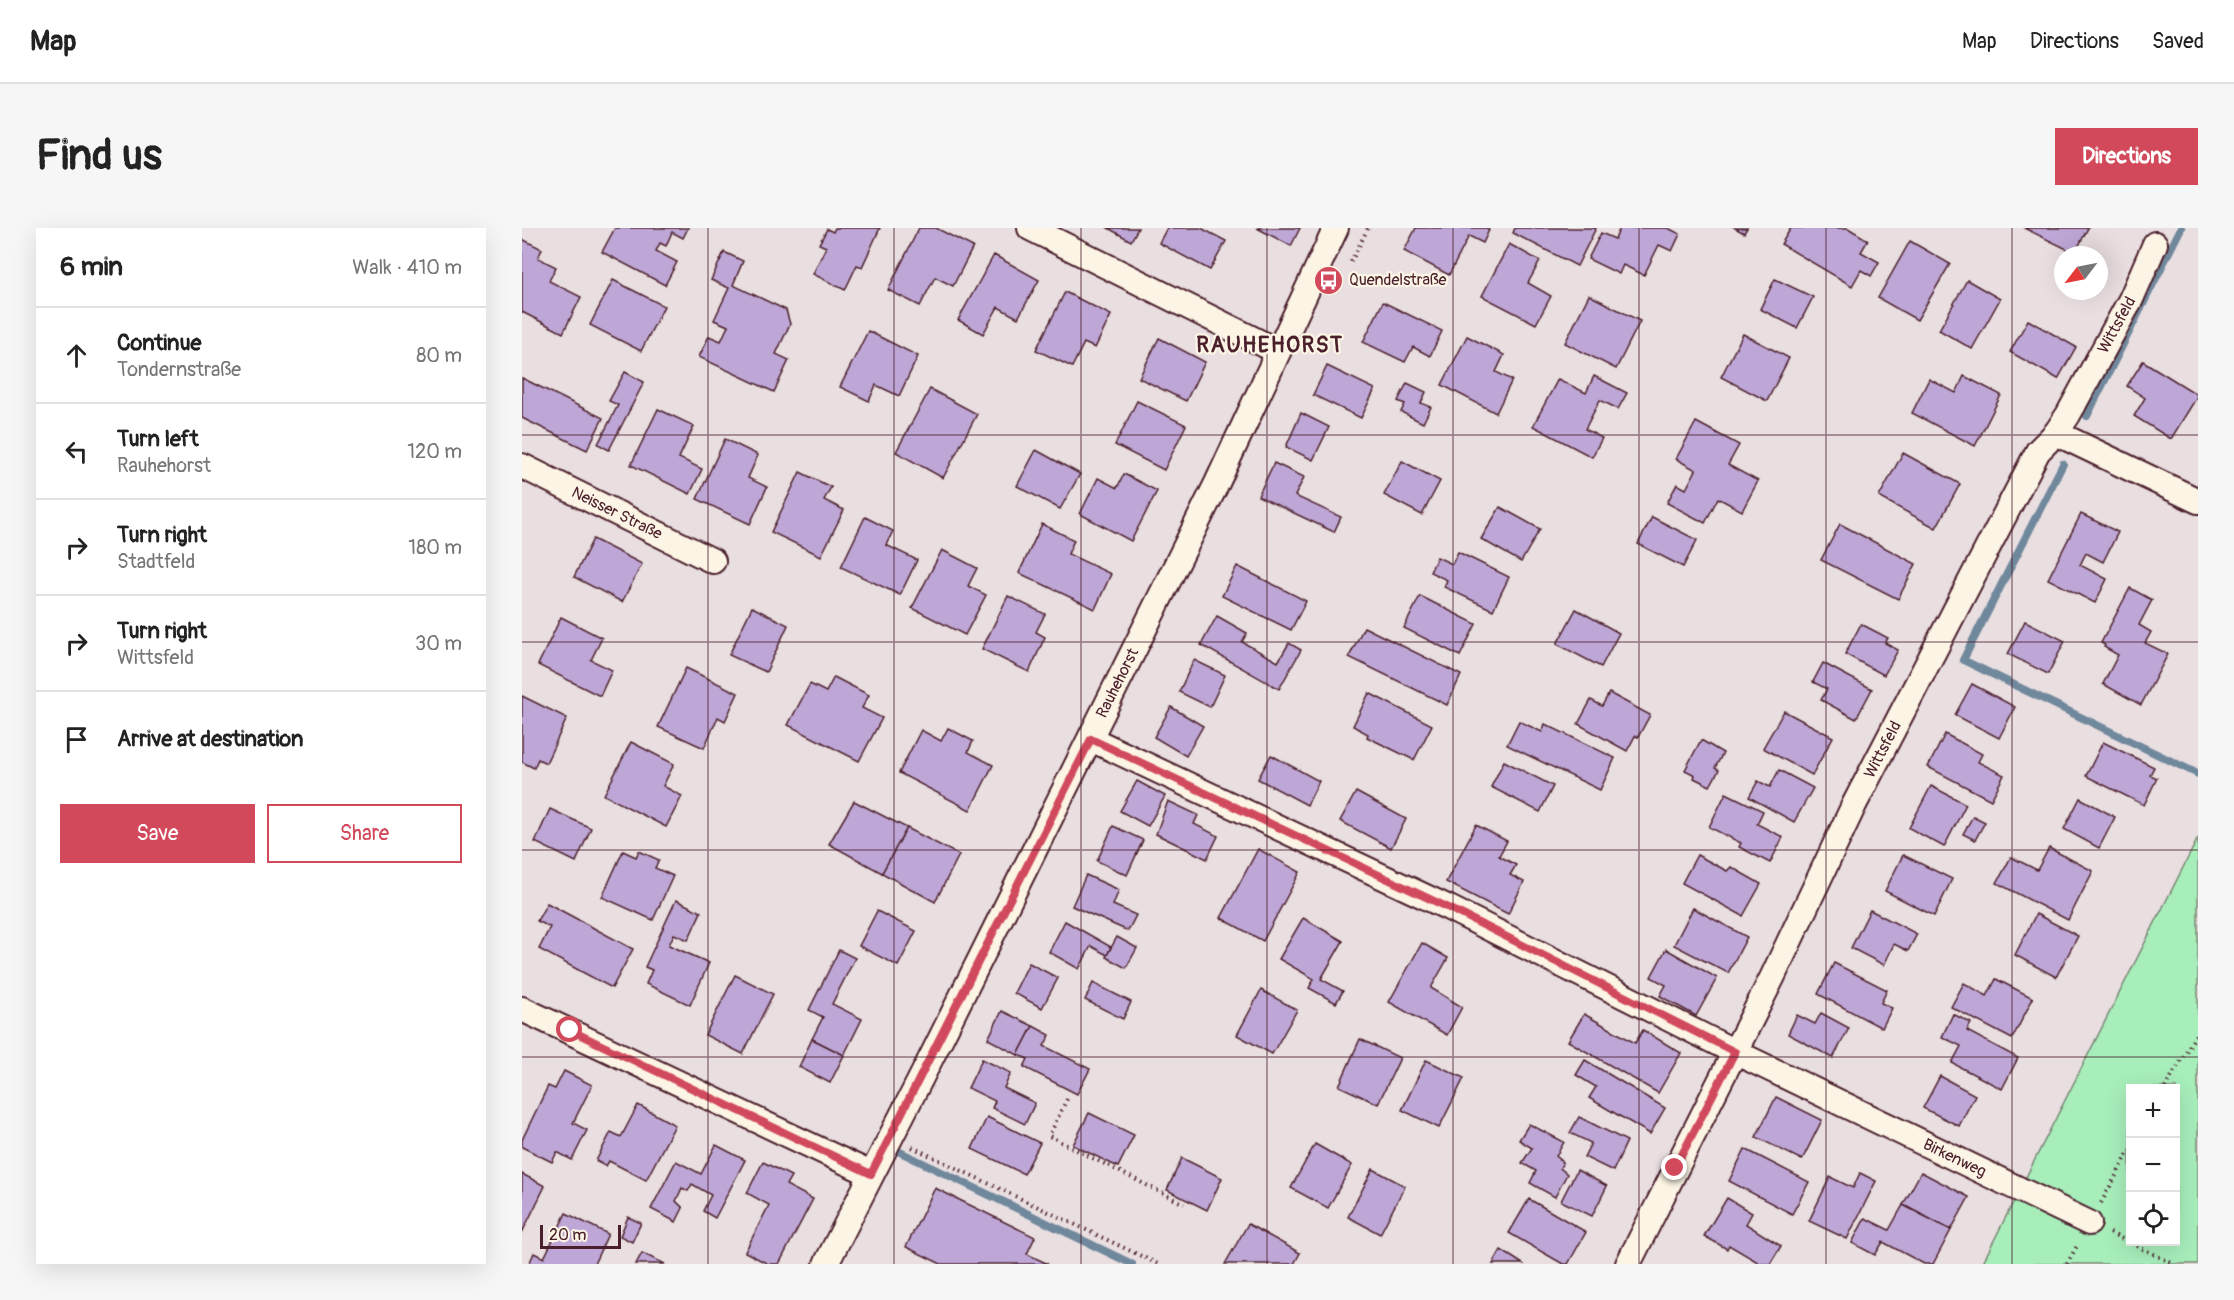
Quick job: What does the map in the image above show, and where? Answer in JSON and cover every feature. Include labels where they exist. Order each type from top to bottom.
[{"type":"street","points":[[1030,228],[1277,351]]},
{"type":"street","name":"Rauhehorst","points":[[826,1264],[1091,739],[1217,483],[1336,228]]},
{"type":"street","name":"Wittsfeld","points":[[1628,1264],[1735,1052],[1854,805],[1937,644],[2038,451],[2056,433],[2126,308],[2155,244]]},
{"type":"street","points":[[2056,433],[2198,501]]},
{"type":"street","name":"Neisser Straße","points":[[522,466],[713,561]]},
{"type":"street","name":"Birkenweg","points":[[1091,739],[1449,908],[1735,1052],[2090,1222]]},
{"type":"street","points":[[522,1009],[871,1174]]},
{"type":"path","points":[[2168,1084],[2198,1031]]},
{"type":"path","points":[[1066,1099],[1049,1136],[1184,1204]]},
{"type":"path","points":[[909,1146],[1158,1264]]},
{"type":"path","points":[[2126,1157],[2090,1222],[2174,1264]]},
{"type":"green space","points":[[2198,838],[2198,1264],[1982,1264]]},
{"type":"building","points":[[615,228],[688,228],[683,238],[672,232],[666,246],[660,243],[656,251],[677,262],[665,285],[602,252]]},
{"type":"building","points":[[835,228],[880,228],[862,267],[857,265],[845,290],[813,274],[826,247],[819,244],[827,229],[833,232]]},
{"type":"building","points":[[919,228],[936,228],[973,247],[953,286],[935,277],[920,306],[888,290]]},
{"type":"building","points":[[1108,228],[1138,228],[1131,241]]},
{"type":"building","points":[[1167,228],[1201,228],[1226,241],[1210,270],[1159,243]]},
{"type":"building","points":[[1257,228],[1300,228],[1291,246]]},
{"type":"building","points":[[1416,228],[1486,228],[1489,230],[1483,243],[1469,236],[1449,275],[1404,251]]},
{"type":"building","points":[[1515,228],[1596,228],[1577,266],[1513,233]]},
{"type":"building","points":[[1620,228],[1668,228],[1680,234],[1672,251],[1659,245],[1644,275],[1623,265],[1619,274],[1588,259],[1601,233],[1615,239]]},
{"type":"building","points":[[1735,228],[1747,228],[1744,233]]},
{"type":"building","points":[[1791,228],[1848,228],[1868,240],[1861,252],[1879,262],[1871,276],[1861,270],[1852,286],[1781,244]]},
{"type":"building","points":[[2024,228],[2088,228],[2079,246],[2061,246]]},
{"type":"building","points":[[522,239],[542,249],[538,258],[556,267],[549,281],[581,297],[563,333],[522,312]]},
{"type":"building","points":[[1910,241],[1950,264],[1917,320],[1878,298]]},
{"type":"building","points":[[1509,244],[1540,261],[1528,283],[1551,296],[1536,324],[1482,296]]},
{"type":"building","points":[[724,252],[743,261],[733,285],[786,310],[790,324],[776,354],[789,360],[774,392],[699,357],[709,336],[721,341],[728,326],[714,320],[729,288],[711,280]]},
{"type":"building","points":[[994,255],[1039,280],[1018,318],[998,307],[983,334],[958,320]]},
{"type":"building","points":[[1775,279],[1813,297],[1797,328],[1760,309]]},
{"type":"building","points":[[613,280],[664,306],[641,351],[590,325]]},
{"type":"building","points":[[1967,280],[2000,299],[1972,349],[1939,330]]},
{"type":"building","points":[[1065,292],[1111,315],[1095,348],[1084,343],[1072,367],[1036,350]]},
{"type":"building","points":[[1589,295],[1640,321],[1616,369],[1565,343]]},
{"type":"building","points":[[1383,302],[1442,331],[1430,356],[1413,347],[1405,362],[1363,342]]},
{"type":"building","points":[[2028,320],[2076,347],[2058,379],[2010,352]]},
{"type":"building","points":[[868,331],[918,356],[899,396],[876,385],[869,401],[840,387]]},
{"type":"building","points":[[1743,334],[1789,358],[1767,401],[1721,377]]},
{"type":"building","points":[[1467,336],[1504,355],[1496,372],[1512,380],[1496,413],[1442,385]]},
{"type":"building","points":[[1159,338],[1205,362],[1186,401],[1139,378]]},
{"type":"building","points":[[2143,361],[2198,395],[2171,439],[2134,416],[2145,398],[2127,386]]},
{"type":"building","points":[[1327,366],[1375,389],[1361,418],[1313,395]]},
{"type":"building","points":[[625,372],[644,382],[609,450],[598,444],[618,405],[609,401]]},
{"type":"building","points":[[1594,376],[1627,393],[1618,409],[1600,400],[1585,429],[1602,438],[1592,457],[1533,426],[1558,379],[1586,393]]},
{"type":"building","points":[[1964,376],[2001,395],[1975,446],[1912,413],[1929,379],[1956,393]]},
{"type":"building","points":[[522,378],[603,418],[587,450],[522,418]]},
{"type":"building","points":[[1407,383],[1426,392],[1421,403],[1431,407],[1423,423],[1401,412],[1405,404],[1398,401]]},
{"type":"building","points":[[930,389],[977,414],[943,478],[896,452]]},
{"type":"building","points":[[1137,401],[1186,425],[1164,470],[1115,445]]},
{"type":"building","points":[[658,409],[694,426],[679,458],[702,469],[690,494],[631,465]]},
{"type":"building","points":[[1301,413],[1329,427],[1313,460],[1286,447]]},
{"type":"building","points":[[1696,422],[1739,445],[1728,465],[1758,481],[1742,511],[1718,498],[1705,523],[1667,503],[1677,484],[1686,489],[1696,470],[1676,459]]},
{"type":"building","points":[[725,439],[758,455],[748,478],[767,487],[750,524],[697,499]]},
{"type":"building","points":[[1036,450],[1080,474],[1060,509],[1017,486]]},
{"type":"building","points":[[1903,453],[1960,484],[1936,528],[1879,497]]},
{"type":"building","points":[[1402,461],[1440,481],[1422,515],[1384,495]]},
{"type":"building","points":[[1274,463],[1304,477],[1295,496],[1341,517],[1334,532],[1258,496]]},
{"type":"building","points":[[800,472],[831,487],[824,500],[844,510],[821,556],[771,532]]},
{"type":"building","points":[[1124,474],[1157,491],[1131,541],[1080,514],[1098,478],[1117,488]]},
{"type":"building","points":[[1500,507],[1540,529],[1521,562],[1481,539]]},
{"type":"building","points":[[2081,514],[2118,532],[2103,562],[2086,553],[2080,565],[2107,579],[2095,603],[2048,579]]},
{"type":"building","points":[[865,517],[893,531],[886,545],[917,560],[900,595],[841,567]]},
{"type":"building","points":[[1652,517],[1697,540],[1683,567],[1638,544]]},
{"type":"building","points":[[1042,524],[1074,540],[1068,554],[1111,574],[1095,609],[1019,573]]},
{"type":"building","points":[[1840,524],[1916,564],[1898,599],[1821,560]]},
{"type":"building","points":[[593,539],[642,564],[622,602],[574,577]]},
{"type":"building","points":[[942,550],[977,568],[968,586],[986,595],[965,635],[912,608]]},
{"type":"building","points":[[1458,552],[1509,577],[1493,610],[1444,587],[1447,580],[1430,572],[1437,557],[1452,564]]},
{"type":"building","points":[[1237,566],[1306,601],[1291,630],[1222,596]]},
{"type":"building","points":[[2130,588],[2152,600],[2139,625],[2151,632],[2145,643],[2168,654],[2141,705],[2103,684],[2118,655],[2101,643]]},
{"type":"building","points":[[1008,596],[1045,614],[1036,632],[1045,637],[1029,672],[982,649]]},
{"type":"building","points":[[1420,596],[1476,624],[1460,656],[1404,628]]},
{"type":"building","points":[[752,607],[788,625],[766,672],[729,655]]},
{"type":"building","points":[[1576,609],[1619,633],[1601,667],[1557,644]]},
{"type":"building","points":[[1217,616],[1247,633],[1242,642],[1278,662],[1289,643],[1301,650],[1279,689],[1201,645]]},
{"type":"building","points":[[561,617],[602,638],[591,660],[612,670],[600,696],[538,665]]},
{"type":"building","points":[[2025,621],[2065,641],[2048,674],[2008,654]]},
{"type":"building","points":[[1861,624],[1888,638],[1885,643],[1898,650],[1884,675],[1845,654]]},
{"type":"building","points":[[1364,627],[1461,675],[1447,705],[1349,657]]},
{"type":"building","points":[[1194,660],[1225,675],[1210,707],[1179,692]]},
{"type":"building","points":[[1823,663],[1872,689],[1856,719],[1821,700],[1827,689],[1813,682]]},
{"type":"building","points":[[686,668],[738,693],[725,721],[718,717],[704,748],[658,727]]},
{"type":"building","points":[[834,677],[869,695],[862,708],[882,718],[859,761],[788,725],[810,684],[826,692]]},
{"type":"building","points":[[1972,684],[2015,707],[1999,738],[1955,715]]},
{"type":"building","points":[[1369,693],[1432,725],[1414,760],[1367,737],[1368,734],[1353,726]]},
{"type":"building","points":[[1609,693],[1650,715],[1627,751],[1578,724],[1591,700],[1602,706]]},
{"type":"building","points":[[522,696],[567,718],[546,763],[538,759],[534,768],[522,762]]},
{"type":"building","points":[[1171,707],[1203,726],[1186,756],[1154,737]]},
{"type":"building","points":[[1784,711],[1833,737],[1812,775],[1763,748]]},
{"type":"building","points":[[1519,721],[1542,732],[1545,724],[1615,758],[1600,790],[1507,745]]},
{"type":"building","points":[[948,728],[973,741],[968,752],[993,765],[970,810],[899,773],[921,730],[941,741]]},
{"type":"building","points":[[1945,734],[1982,754],[1978,762],[2004,775],[1991,800],[1928,767]]},
{"type":"building","points":[[1701,740],[1723,753],[1715,768],[1719,770],[1710,786],[1694,778],[1695,775],[1685,770]]},
{"type":"building","points":[[631,742],[674,764],[663,786],[682,796],[666,827],[604,795]]},
{"type":"building","points":[[2103,742],[2154,767],[2150,775],[2157,778],[2144,805],[2086,776]]},
{"type":"building","points":[[1271,755],[1319,781],[1307,805],[1258,779]]},
{"type":"building","points":[[1504,761],[1553,786],[1540,812],[1491,787]]},
{"type":"building","points":[[1779,770],[1813,788],[1794,822],[1749,797],[1758,781],[1770,787]]},
{"type":"building","points":[[1137,781],[1165,796],[1148,826],[1120,811]]},
{"type":"building","points":[[1931,786],[1966,804],[1944,847],[1909,828]]},
{"type":"building","points":[[1356,792],[1406,819],[1391,848],[1340,821]]},
{"type":"building","points":[[1726,793],[1763,811],[1757,824],[1783,837],[1770,863],[1739,847],[1741,843],[1709,827]]},
{"type":"building","points":[[2080,798],[2115,817],[2099,848],[2064,829]]},
{"type":"building","points":[[854,801],[907,828],[882,873],[829,844]]},
{"type":"building","points":[[1168,801],[1198,815],[1194,824],[1218,836],[1207,859],[1156,834]]},
{"type":"building","points":[[550,809],[591,828],[576,862],[535,842]]},
{"type":"building","points":[[1973,816],[1985,822],[1975,840],[1963,834]]},
{"type":"building","points":[[1476,825],[1507,841],[1499,856],[1516,865],[1510,875],[1524,882],[1508,914],[1446,882]]},
{"type":"building","points":[[1113,826],[1143,840],[1127,875],[1097,861]]},
{"type":"building","points":[[907,828],[959,855],[935,902],[882,873]]},
{"type":"building","points":[[2049,848],[2093,871],[2068,920],[1997,883],[2011,857],[2037,870]]},
{"type":"building","points":[[1258,849],[1300,872],[1263,941],[1221,918]]},
{"type":"building","points":[[623,851],[636,857],[639,851],[659,860],[655,868],[673,876],[653,920],[602,897]]},
{"type":"building","points":[[1697,855],[1727,871],[1731,867],[1761,884],[1743,916],[1682,883]]},
{"type":"building","points":[[1903,855],[1952,879],[1934,916],[1885,891]]},
{"type":"building","points":[[1086,875],[1119,890],[1113,905],[1136,915],[1128,931],[1072,906]]},
{"type":"building","points":[[676,900],[701,912],[688,940],[674,934],[669,945],[709,963],[690,1005],[646,984],[652,970],[645,967]]},
{"type":"building","points":[[547,903],[633,949],[612,988],[539,949],[550,927],[537,921]]},
{"type":"building","points":[[1693,908],[1747,937],[1728,973],[1674,945]]},
{"type":"building","points":[[1870,910],[1917,934],[1908,951],[1894,944],[1884,965],[1851,948]]},
{"type":"building","points":[[877,911],[916,931],[898,966],[859,946]]},
{"type":"building","points":[[2036,914],[2078,936],[2056,977],[2015,955]]},
{"type":"building","points":[[1303,918],[1343,941],[1321,979],[1343,991],[1336,1003],[1309,988],[1314,979],[1279,959]]},
{"type":"building","points":[[1065,921],[1111,947],[1107,955],[1091,946],[1079,969],[1049,952]]},
{"type":"building","points":[[1117,937],[1137,948],[1126,968],[1106,957]]},
{"type":"building","points":[[1422,943],[1448,958],[1431,988],[1462,1007],[1447,1035],[1389,1002]]},
{"type":"building","points":[[1666,949],[1717,978],[1696,1016],[1660,996],[1666,985],[1651,977]]},
{"type":"building","points":[[839,950],[855,958],[832,1004],[862,1019],[844,1055],[812,1039],[823,1017],[809,1010]]},
{"type":"building","points":[[1029,963],[1058,978],[1042,1008],[1014,993]]},
{"type":"building","points":[[1834,963],[1887,990],[1881,1003],[1892,1008],[1882,1028],[1818,994]]},
{"type":"building","points":[[735,975],[773,994],[743,1054],[705,1035]]},
{"type":"building","points":[[1996,979],[2033,998],[2012,1039],[1951,1007],[1964,983],[1987,996]]},
{"type":"building","points":[[1093,983],[1131,1002],[1123,1019],[1085,1000]]},
{"type":"building","points":[[1261,990],[1297,1010],[1272,1054],[1237,1035]]},
{"type":"building","points":[[1002,1011],[1033,1026],[1018,1055],[988,1039]]},
{"type":"building","points":[[1821,1013],[1849,1028],[1833,1058],[1788,1034],[1797,1015],[1815,1024]]},
{"type":"building","points":[[1584,1014],[1635,1043],[1643,1030],[1681,1053],[1658,1093],[1568,1041]]},
{"type":"building","points":[[1953,1014],[1971,1023],[1967,1031],[2018,1058],[2002,1089],[1952,1063],[1961,1046],[1942,1037]]},
{"type":"building","points":[[1033,1026],[1050,1035],[1044,1046],[1090,1069],[1077,1094],[1024,1067],[1028,1059],[1018,1055]]},
{"type":"building","points":[[812,1039],[844,1055],[830,1083],[799,1067]]},
{"type":"building","points":[[1360,1039],[1400,1058],[1378,1104],[1339,1086]]},
{"type":"building","points":[[982,1059],[1011,1073],[1004,1088],[1035,1103],[1025,1124],[992,1108],[995,1101],[968,1088]]},
{"type":"building","points":[[1426,1060],[1464,1078],[1439,1128],[1402,1110]]},
{"type":"building","points":[[1585,1060],[1665,1108],[1650,1134],[1589,1098],[1596,1087],[1576,1075]]},
{"type":"building","points":[[564,1071],[592,1085],[573,1123],[587,1130],[572,1160],[557,1152],[552,1162],[522,1147],[522,1140],[548,1086],[555,1089]]},
{"type":"building","points":[[1940,1076],[1975,1095],[1959,1126],[1923,1108]]},
{"type":"building","points":[[1776,1097],[1822,1120],[1802,1160],[1756,1137]]},
{"type":"building","points":[[638,1105],[675,1125],[646,1180],[609,1161],[606,1166],[596,1161],[611,1132],[621,1137]]},
{"type":"building","points":[[1089,1113],[1134,1135],[1118,1167],[1073,1145]]},
{"type":"building","points":[[987,1117],[1040,1143],[1024,1174],[972,1149]]},
{"type":"building","points":[[1579,1117],[1627,1141],[1613,1171],[1584,1157],[1591,1143],[1570,1133]]},
{"type":"building","points":[[1529,1124],[1564,1142],[1556,1156],[1563,1162],[1560,1168],[1567,1174],[1555,1197],[1530,1183],[1536,1171],[1522,1163],[1532,1148],[1519,1140]]},
{"type":"building","points":[[1315,1144],[1352,1165],[1328,1208],[1291,1188]]},
{"type":"building","points":[[716,1145],[745,1160],[715,1218],[703,1211],[711,1195],[692,1184],[688,1191],[682,1188],[676,1201],[683,1208],[676,1222],[651,1209],[676,1161],[701,1174]]},
{"type":"building","points":[[1745,1149],[1809,1182],[1792,1214],[1729,1181]]},
{"type":"building","points":[[1182,1158],[1222,1178],[1207,1210],[1167,1190]]},
{"type":"building","points":[[763,1162],[791,1176],[786,1185],[813,1199],[779,1264],[768,1264],[745,1252],[769,1205],[747,1193]]},
{"type":"building","points":[[1373,1169],[1405,1186],[1380,1234],[1348,1217]]},
{"type":"building","points":[[1577,1170],[1607,1186],[1592,1216],[1561,1201]]},
{"type":"building","points":[[1921,1172],[1969,1197],[1951,1230],[1903,1205]]},
{"type":"building","points":[[1860,1173],[1876,1181],[1847,1239],[1809,1221],[1830,1177],[1853,1188]]},
{"type":"building","points":[[522,1174],[545,1186],[522,1233]]},
{"type":"building","points":[[935,1188],[1035,1237],[1027,1254],[1048,1264],[941,1264],[906,1247]]},
{"type":"building","points":[[1727,1198],[1752,1213],[1746,1224],[1781,1246],[1770,1264],[1761,1264],[1729,1245],[1727,1249],[1704,1236]]},
{"type":"building","points":[[1529,1199],[1586,1232],[1568,1264],[1563,1264],[1509,1233]]},
{"type":"building","points":[[1903,1205],[1951,1230],[1933,1264],[1924,1264],[1883,1242],[1875,1255],[1852,1243],[1865,1218],[1889,1230]]},
{"type":"building","points":[[566,1213],[608,1234],[594,1264],[529,1264],[534,1253],[544,1258]]},
{"type":"building","points":[[628,1217],[641,1223],[632,1242],[620,1236]]},
{"type":"building","points":[[1248,1224],[1300,1253],[1294,1264],[1225,1264]]},
{"type":"building","points":[[1501,1250],[1523,1264],[1493,1264]]},
{"type":"building","points":[[642,1253],[665,1264],[636,1264]]},
{"type":"waterway","points":[[2087,416],[2181,228]]},
{"type":"waterway","points":[[2063,464],[1963,660],[2198,774]]},
{"type":"waterway","points":[[896,1150],[1132,1264]]},
{"type":"place","name":"Quendelstraße","points":[[1328,280]]},
{"type":"district","name":"RAUHEHORST","points":[[1270,345]]},
{"type":"route","points":[[570,1030],[871,1174],[1091,739],[1449,908],[1735,1052],[1675,1168]]}]
